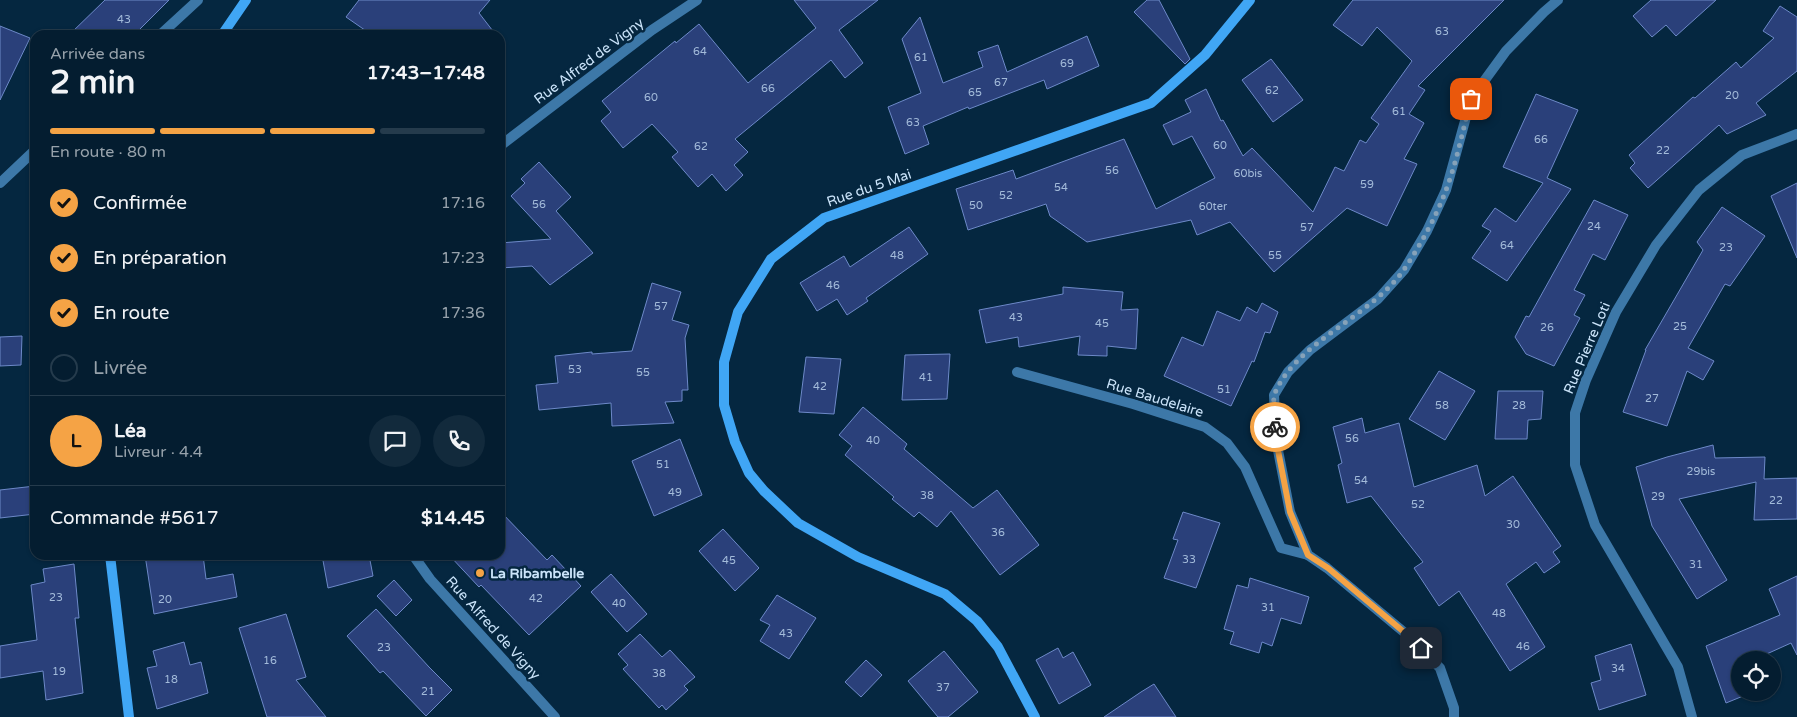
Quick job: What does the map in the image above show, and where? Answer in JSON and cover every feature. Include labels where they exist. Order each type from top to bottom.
[{"type":"main road","points":[[225,30],[246,0]]},
{"type":"main road","name":"Rue du 5 Mai","points":[[1035,717],[998,647],[977,621],[952,599],[945,594],[858,557],[798,523],[764,491],[749,473],[734,442],[724,405],[724,362],[738,312],[771,260],[824,218],[1151,103],[1205,55],[1250,0]]},
{"type":"main road","points":[[111,560],[129,717]]},
{"type":"street","points":[[165,30],[198,0]]},
{"type":"street","name":"Rue Alfred de Vigny","points":[[505,142],[652,30],[697,0]]},
{"type":"street","points":[[1308,555],[1290,512],[1276,440],[1274,394],[1288,372],[1310,350],[1378,299],[1404,270],[1427,231],[1446,190],[1471,99],[1506,51],[1558,0]]},
{"type":"street","name":"Rue Pierre Loti","points":[[1692,717],[1678,667],[1595,525],[1575,465],[1575,413],[1586,380],[1616,312],[1656,246],[1700,190],[1742,155],[1797,134]]},
{"type":"street","points":[[0,182],[30,155]]},
{"type":"street","name":"Rue Baudelaire","points":[[1017,372],[1133,404],[1205,427],[1227,443],[1245,467],[1281,548],[1308,555],[1328,568],[1411,638],[1440,668],[1454,708],[1454,717]]},
{"type":"street","name":"Rue Alfred de Vigny","points":[[417,560],[430,578],[555,717]]},
{"type":"building","points":[[105,0],[169,0],[139,30],[74,30]]},
{"type":"building","points":[[359,0],[490,0],[479,13],[492,30],[365,30],[346,17]]},
{"type":"building","points":[[794,0],[878,0],[839,30],[863,63],[845,78],[831,60],[735,139],[748,152],[734,165],[743,175],[726,191],[712,174],[698,187],[672,157],[678,152],[652,124],[623,148],[601,121],[611,112],[602,101],[675,41],[676,43],[699,24],[748,83],[816,28]]},
{"type":"building","points":[[1147,0],[1159,0],[1190,59],[1185,64],[1134,12]]},
{"type":"building","points":[[1353,0],[1504,0],[1418,86],[1425,90],[1409,114],[1424,123],[1404,159],[1417,164],[1387,226],[1347,208],[1274,272],[1230,222],[1197,235],[1191,220],[1087,242],[1050,216],[1046,204],[968,230],[956,189],[1013,170],[1016,179],[1124,139],[1156,209],[1215,178],[1192,136],[1173,145],[1163,125],[1191,112],[1185,100],[1206,89],[1221,121],[1223,120],[1243,156],[1252,148],[1313,212],[1335,167],[1344,171],[1360,140],[1366,143],[1379,124],[1371,118],[1412,61],[1377,27],[1362,46],[1333,25]]},
{"type":"building","points":[[1651,0],[1716,0],[1676,36],[1666,25],[1652,37],[1633,16]]},
{"type":"building","points":[[1780,6],[1797,17],[1797,71],[1756,103],[1766,115],[1727,134],[1719,125],[1648,188],[1630,168],[1635,163],[1629,155],[1693,97],[1695,98],[1736,62],[1741,68],[1774,38],[1763,31]]},
{"type":"building","points":[[920,17],[943,83],[983,67],[978,52],[998,45],[1007,72],[1087,36],[1099,66],[1047,89],[1044,80],[969,109],[968,107],[923,126],[929,144],[905,154],[888,107],[921,93],[902,39]]},
{"type":"building","points":[[0,26],[30,38],[0,100]]},
{"type":"building","points":[[1271,59],[1303,100],[1273,122],[1242,80]]},
{"type":"building","points":[[1536,94],[1578,110],[1547,178],[1571,189],[1507,281],[1472,258],[1491,231],[1482,226],[1495,208],[1516,222],[1543,183],[1503,167]]},
{"type":"building","points":[[539,162],[571,197],[556,211],[593,253],[550,285],[532,266],[505,268],[505,243],[551,239],[511,196],[525,183],[521,179]]},
{"type":"building","points":[[1797,183],[1797,258],[1771,196]]},
{"type":"building","points":[[1594,200],[1628,215],[1605,260],[1593,254],[1574,290],[1585,295],[1574,315],[1580,318],[1554,366],[1526,354],[1515,337],[1526,316],[1529,317]]},
{"type":"building","points":[[1722,207],[1765,236],[1730,286],[1725,284],[1688,348],[1714,361],[1703,380],[1687,371],[1667,426],[1623,412],[1645,350],[1703,250],[1697,242]]},
{"type":"building","points":[[909,227],[928,254],[866,298],[868,301],[847,315],[837,299],[817,311],[800,283],[844,256],[850,267]]},
{"type":"building","points":[[652,283],[681,292],[672,320],[689,325],[685,338],[688,390],[682,390],[682,401],[665,402],[674,423],[612,426],[611,403],[539,410],[536,385],[558,383],[555,356],[592,352],[592,354],[632,351]]},
{"type":"building","points":[[1063,287],[1123,292],[1121,310],[1138,309],[1136,349],[1107,346],[1107,356],[1078,355],[1080,336],[1019,347],[1018,337],[986,343],[979,310],[1063,294]]},
{"type":"building","points":[[1262,303],[1278,312],[1270,333],[1265,332],[1254,362],[1252,361],[1231,406],[1164,376],[1182,337],[1203,346],[1217,311],[1240,321],[1247,307],[1257,313]]},
{"type":"building","points":[[22,336],[21,365],[0,366],[0,337]]},
{"type":"building","points":[[950,354],[947,399],[902,400],[905,355]]},
{"type":"building","points":[[806,357],[841,359],[834,414],[799,412]]},
{"type":"building","points":[[1439,371],[1475,391],[1445,440],[1409,419]]},
{"type":"building","points":[[1498,391],[1543,391],[1541,419],[1528,420],[1527,439],[1495,439]]},
{"type":"building","points":[[863,407],[907,444],[904,449],[973,508],[997,490],[1039,545],[1000,575],[951,511],[937,527],[919,512],[914,517],[892,499],[894,497],[845,455],[852,446],[839,435]]},
{"type":"building","points":[[1362,418],[1365,433],[1399,423],[1414,487],[1477,465],[1485,496],[1513,476],[1561,546],[1553,552],[1560,562],[1544,573],[1536,562],[1506,584],[1545,647],[1510,671],[1459,591],[1439,606],[1414,568],[1423,562],[1371,496],[1347,503],[1338,465],[1342,463],[1333,427]]},
{"type":"building","points":[[680,439],[702,495],[654,516],[632,461]]},
{"type":"building","points":[[1713,445],[1715,458],[1765,457],[1764,479],[1797,478],[1797,519],[1754,520],[1756,482],[1679,499],[1727,580],[1697,599],[1652,526],[1636,467]]},
{"type":"building","points":[[30,487],[30,515],[0,518],[0,490]]},
{"type":"building","points":[[1183,512],[1220,523],[1196,588],[1164,578],[1178,540],[1173,539]]},
{"type":"building","points":[[505,516],[547,560],[552,555],[581,586],[529,635],[481,585],[479,587],[454,560],[505,560]]},
{"type":"building","points":[[723,529],[759,568],[735,591],[699,551]]},
{"type":"building","points":[[146,560],[204,560],[206,579],[233,574],[237,597],[154,614]]},
{"type":"building","points":[[323,560],[370,560],[373,576],[328,588]]},
{"type":"building","points":[[74,564],[79,618],[75,618],[83,693],[46,700],[43,671],[0,678],[0,646],[37,640],[31,585],[45,582],[43,569]]},
{"type":"building","points":[[611,574],[647,614],[627,632],[591,592]]},
{"type":"building","points":[[1797,576],[1797,655],[1791,643],[1773,651],[1731,651],[1731,701],[1726,703],[1706,646],[1780,615],[1769,589]]},
{"type":"building","points":[[1250,578],[1309,597],[1301,624],[1281,618],[1272,646],[1262,642],[1259,653],[1230,644],[1234,632],[1224,629],[1237,585],[1248,588]]},
{"type":"building","points":[[394,580],[412,600],[396,616],[377,596]]},
{"type":"building","points":[[777,595],[816,618],[789,659],[760,641],[770,625],[760,620]]},
{"type":"building","points":[[376,609],[452,690],[426,716],[383,671],[380,673],[347,636]]},
{"type":"building","points":[[286,614],[306,677],[296,680],[326,717],[267,717],[239,628]]},
{"type":"building","points":[[640,634],[662,657],[670,650],[695,677],[684,686],[688,690],[666,710],[662,705],[659,708],[623,669],[628,665],[618,654]]},
{"type":"building","points":[[184,642],[190,665],[201,662],[208,693],[157,709],[147,668],[157,666],[153,651]]},
{"type":"building","points":[[1631,644],[1646,695],[1599,710],[1591,683],[1601,680],[1595,656]]},
{"type":"building","points":[[1058,648],[1063,658],[1073,652],[1091,685],[1059,704],[1036,660]]},
{"type":"building","points":[[944,651],[978,692],[948,717],[938,717],[908,681]]},
{"type":"building","points":[[866,660],[882,675],[861,697],[845,682]]},
{"type":"building","points":[[1154,684],[1176,717],[1104,717],[1141,692]]},
{"type":"way so far","points":[[1275,427],[1274,394],[1288,372],[1310,350],[1378,299],[1404,270],[1427,231],[1446,190],[1471,99]]},
{"type":"place","name":"La Ribambelle","points":[[480,573]]},
{"type":"route","points":[[1275,427],[1290,512],[1308,555],[1328,568],[1421,648]]}]
